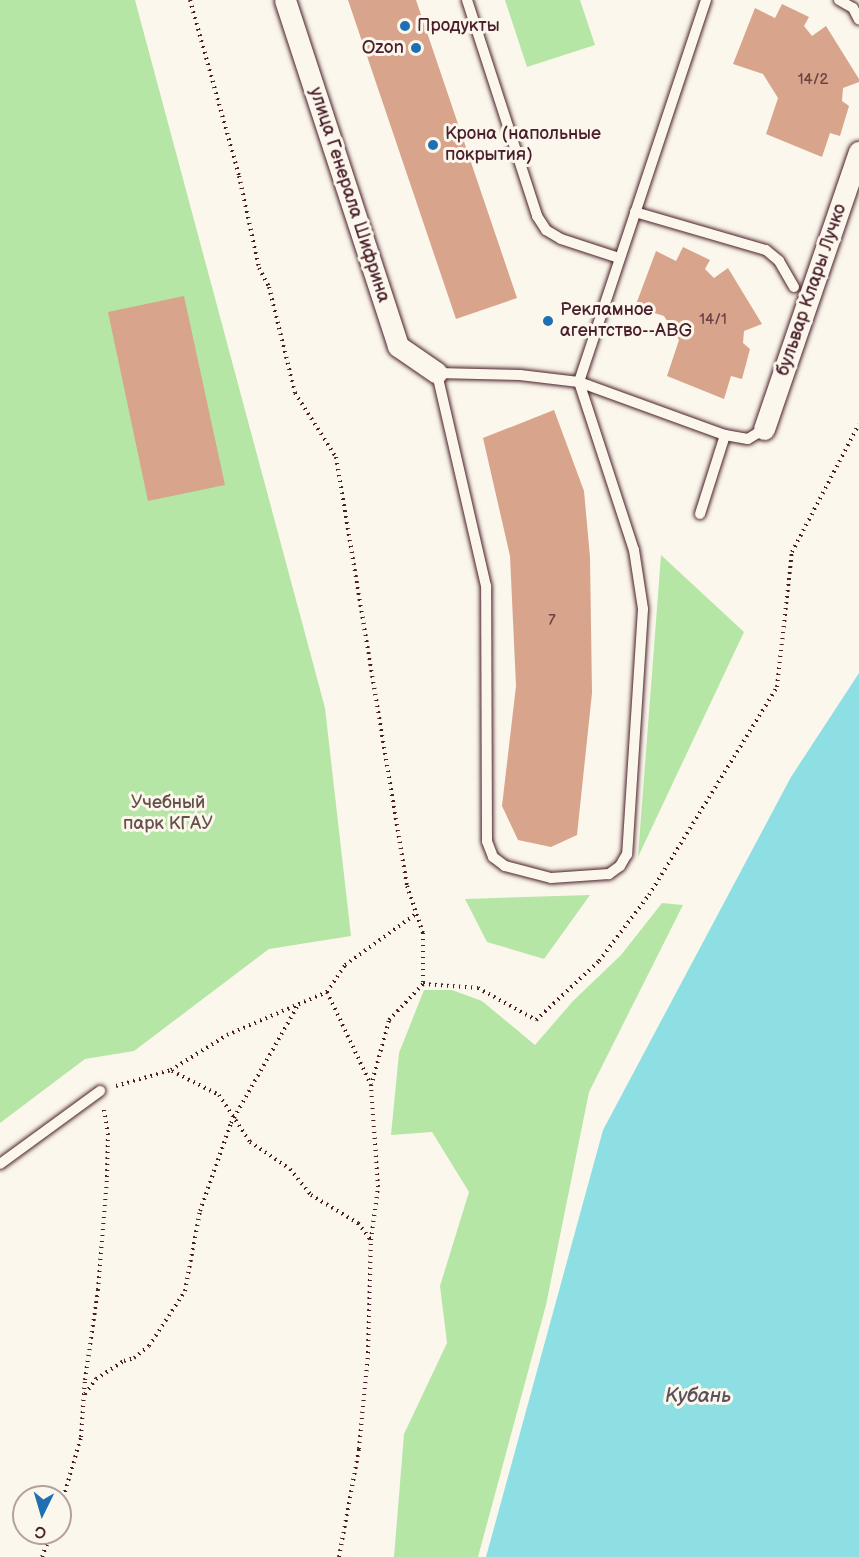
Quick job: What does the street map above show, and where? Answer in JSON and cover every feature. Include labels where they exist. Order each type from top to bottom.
[{"type":"street","name":"улица Генерала Шифрина","points":[[285,0],[398,346],[437,373]]},
{"type":"street","name":"бульвар Клары Лучко","points":[[764,429],[859,152]]},
{"type":"lane","points":[[467,0],[537,216],[546,230],[561,239],[619,258]]},
{"type":"lane","points":[[706,0],[579,382],[634,550],[642,621],[627,854],[620,867],[609,874],[552,878],[505,867],[493,857],[487,841],[486,586],[437,373],[520,375],[579,382],[725,435],[748,439],[764,429]]},
{"type":"lane","points":[[839,0],[853,8],[859,20]]},
{"type":"lane","points":[[635,212],[766,250],[779,261],[794,287]]},
{"type":"lane","points":[[700,514],[725,435]]},
{"type":"lane","points":[[0,1164],[100,1091]]},
{"type":"path","points":[[189,0],[239,176],[259,268],[269,287],[295,393],[336,458],[407,886],[423,933],[423,984],[389,1020],[371,1086],[378,1187],[371,1240],[368,1353],[359,1449],[339,1557]]},
{"type":"path","points":[[423,984],[478,988],[536,1020],[599,961],[649,895],[777,687],[792,552],[859,424]]},
{"type":"path","points":[[67,1485],[81,1437],[98,1290],[108,1135],[100,1091],[171,1070],[227,1035],[327,992],[345,964],[416,914]]},
{"type":"path","points":[[327,992],[371,1086]]},
{"type":"path","points":[[84,1396],[96,1379],[124,1361],[134,1358],[149,1346],[185,1291],[200,1210],[234,1116],[298,1004]]},
{"type":"path","points":[[171,1070],[219,1095],[250,1142],[290,1169],[311,1195],[358,1223],[371,1240]]},
{"type":"green space","name":"Учебный парк КГАУ","points":[[0,0],[135,0],[325,708],[351,936],[269,949],[134,1051],[85,1059],[0,1123]]},
{"type":"green space","points":[[505,0],[580,0],[595,45],[527,67]]},
{"type":"green space","points":[[661,555],[744,632],[638,857]]},
{"type":"green space","points":[[590,895],[544,959],[487,942],[465,899]]},
{"type":"green space","points":[[662,903],[683,905],[589,1092],[546,1305],[478,1557],[394,1557],[404,1434],[447,1343],[440,1286],[469,1192],[432,1132],[391,1135],[399,1053],[424,990],[452,990],[482,1001],[535,1045],[573,1001],[621,955]]},
{"type":"water","name":"Кубань","points":[[859,673],[859,1557],[486,1557],[603,1130],[791,777]]},
{"type":"building","points":[[348,0],[416,0],[517,298],[456,319]]},
{"type":"building","points":[[782,4],[809,17],[804,26],[812,36],[826,26],[859,79],[859,82],[843,88],[842,101],[849,106],[840,136],[830,133],[822,157],[766,134],[778,98],[763,74],[733,64],[755,8],[775,18]]},
{"type":"building","points":[[683,247],[710,260],[705,269],[714,278],[728,268],[762,324],[744,331],[743,343],[750,349],[742,379],[731,376],[724,399],[667,376],[679,340],[664,316],[635,307],[656,251],[676,261]]},
{"type":"building","points":[[184,296],[225,485],[148,501],[108,312]]},
{"type":"building","points":[[554,410],[584,491],[590,557],[592,693],[577,835],[551,847],[518,840],[502,806],[516,686],[510,556],[483,438]]},
{"type":"place","name":"Продукты","points":[[405,26]]},
{"type":"place","name":"Ozon","points":[[416,48]]},
{"type":"place","name":"Крона (напольные покрытия)","points":[[433,145]]},
{"type":"place","name":"Рекламное агентство--ABG","points":[[548,321]]}]
